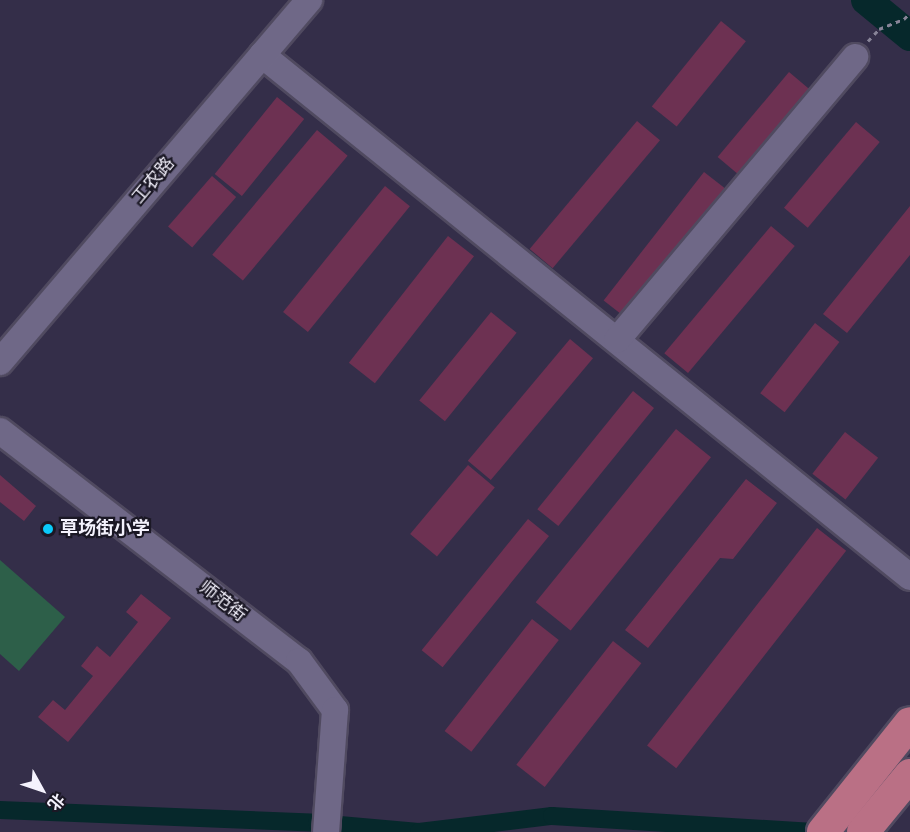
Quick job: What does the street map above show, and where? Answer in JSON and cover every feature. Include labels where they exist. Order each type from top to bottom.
[{"type":"main road","points":[[823,832],[910,723]]},
{"type":"main road","points":[[863,832],[909,779]]},
{"type":"street","name":"工农路","points":[[0,362],[309,0]]},
{"type":"street","points":[[262,55],[910,577]]},
{"type":"street","points":[[617,340],[855,57]]},
{"type":"street","name":"师范街","points":[[0,431],[299,661],[335,710],[326,832]]},
{"type":"path","points":[[855,57],[879,29],[904,19],[910,13]]},
{"type":"green space","points":[[0,560],[65,617],[19,671],[0,654]]},
{"type":"building","points":[[721,21],[746,41],[677,127],[652,106]]},
{"type":"building","points":[[789,72],[813,92],[741,177],[718,157]]},
{"type":"building","points":[[277,97],[304,119],[242,196],[215,174]]},
{"type":"building","points":[[637,121],[660,140],[553,268],[530,249]]},
{"type":"building","points":[[856,122],[880,142],[808,228],[784,208]]},
{"type":"building","points":[[317,130],[348,156],[243,281],[212,255]]},
{"type":"building","points":[[704,172],[728,191],[628,320],[604,300]]},
{"type":"building","points":[[212,176],[236,197],[192,248],[168,227]]},
{"type":"building","points":[[385,186],[410,206],[308,332],[283,312]]},
{"type":"building","points":[[910,206],[910,255],[847,333],[823,314]]},
{"type":"building","points":[[771,226],[795,246],[688,373],[664,353]]},
{"type":"building","points":[[448,236],[474,256],[375,383],[349,363]]},
{"type":"building","points":[[491,312],[517,333],[445,421],[419,401]]},
{"type":"building","points":[[815,323],[839,342],[785,412],[760,393]]},
{"type":"building","points":[[570,339],[593,358],[491,480],[468,461]]},
{"type":"building","points":[[633,391],[654,408],[558,526],[537,509]]},
{"type":"building","points":[[676,429],[711,457],[571,631],[536,602]]},
{"type":"building","points":[[845,432],[878,458],[845,500],[812,474]]},
{"type":"building","points":[[468,465],[495,487],[437,556],[410,534]]},
{"type":"building","points":[[0,475],[36,506],[24,521],[0,502]]},
{"type":"building","points":[[746,479],[777,503],[733,559],[720,558],[648,648],[625,630]]},
{"type":"building","points":[[528,519],[549,536],[443,667],[422,650]]},
{"type":"building","points":[[817,528],[846,551],[676,768],[647,745]]},
{"type":"building","points":[[141,594],[171,618],[68,742],[38,717],[53,700],[65,710],[93,676],[81,666],[97,646],[110,657],[138,622],[126,612]]},
{"type":"building","points":[[532,619],[559,640],[471,752],[445,731]]},
{"type":"building","points":[[613,641],[641,663],[545,787],[516,765]]},
{"type":"waterway","points":[[866,0],[910,36]]},
{"type":"waterway","points":[[0,810],[317,823],[419,832],[552,816],[810,832]]},
{"type":"place","name":"草场街小学","points":[[48,529]]}]
